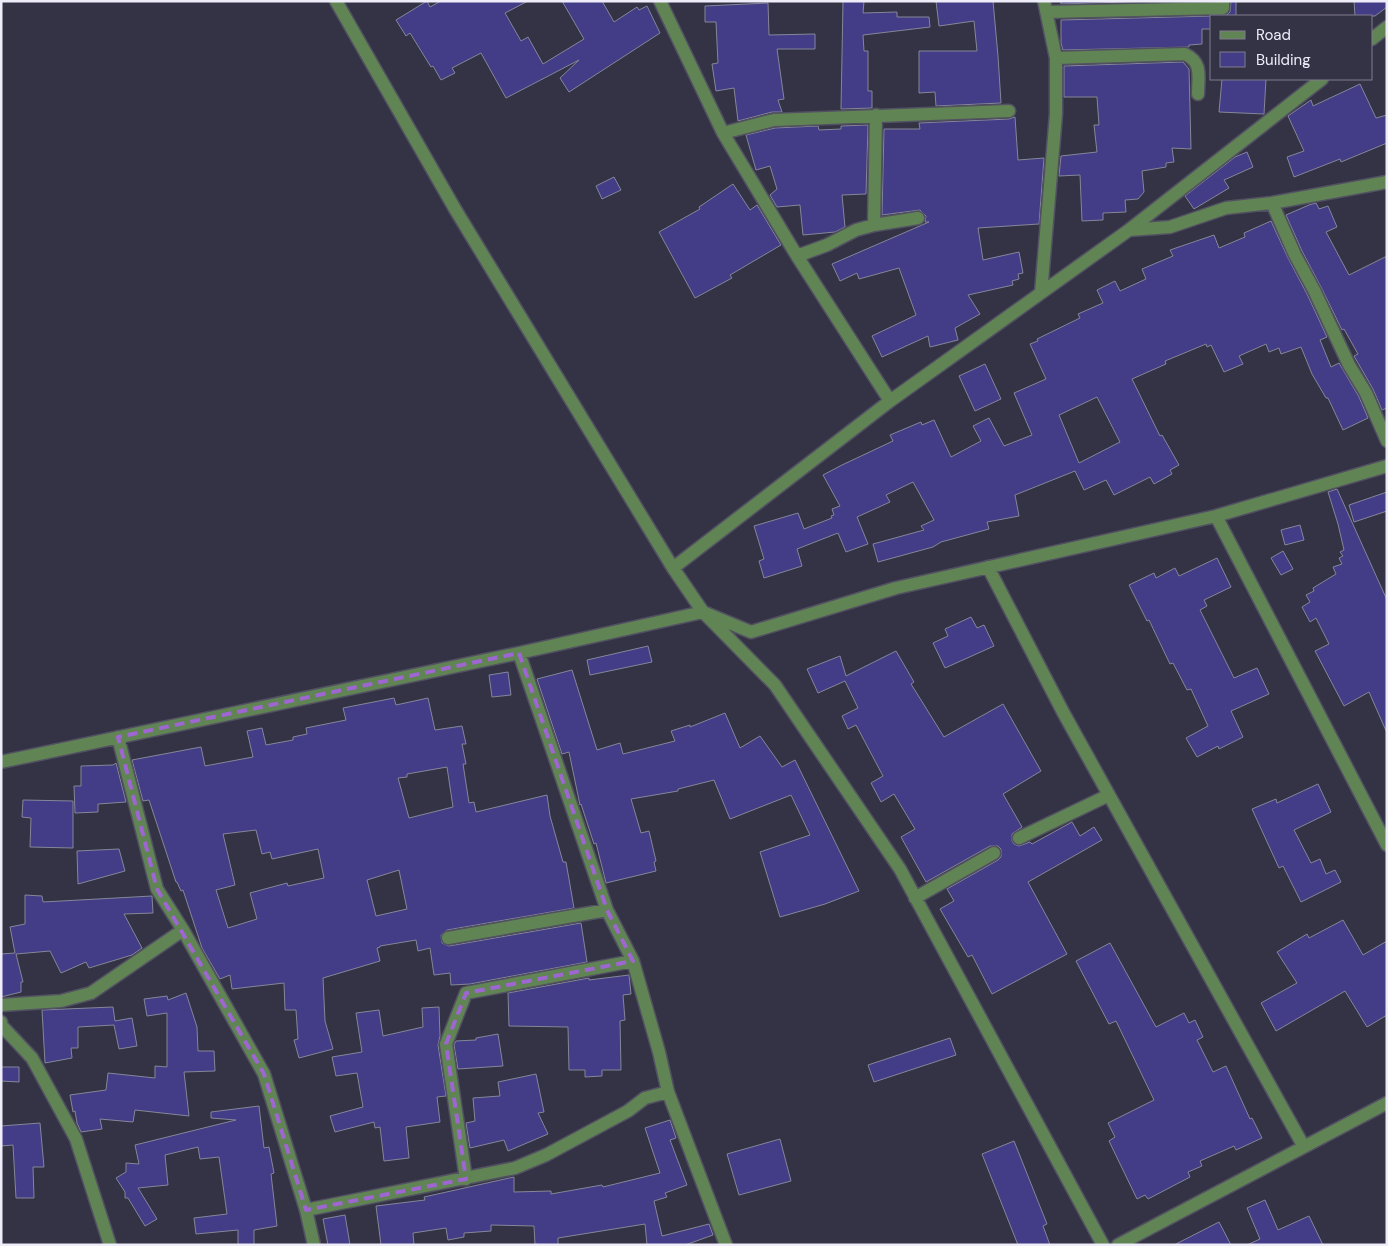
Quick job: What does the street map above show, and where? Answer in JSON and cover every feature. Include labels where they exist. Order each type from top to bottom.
[{"type":"street","points":[[336,1],[455,209],[673,568],[703,612],[775,684],[900,869],[1103,1245]]},
{"type":"street","points":[[660,1],[723,133],[797,256],[890,401]]},
{"type":"street","points":[[1041,293],[1056,114],[1056,58],[1046,7],[1223,8],[1223,1]]},
{"type":"street","points":[[1373,38],[1387,27]]},
{"type":"street","points":[[1056,58],[1186,54],[1194,58],[1198,64],[1198,94]]},
{"type":"street","points":[[673,568],[890,401],[1130,230],[1321,80]]},
{"type":"street","points":[[723,133],[774,120],[1009,111]]},
{"type":"street","points":[[874,225],[876,116]]},
{"type":"street","points":[[1130,230],[1170,227],[1226,208],[1272,203],[1387,182]]},
{"type":"street","points":[[1272,203],[1295,255],[1314,290],[1349,365],[1366,393],[1387,441]]},
{"type":"street","points":[[797,256],[827,245],[856,230],[918,218]]},
{"type":"street","points":[[1,762],[519,653],[703,612],[751,632],[896,588],[1216,516],[1387,466]]},
{"type":"street","points":[[1216,516],[1387,845]]},
{"type":"street","points":[[988,567],[1063,712],[1304,1147]]},
{"type":"street","points":[[519,653],[607,910],[633,960],[659,1052],[668,1092],[726,1245]]},
{"type":"street","points":[[118,737],[157,889],[183,930],[264,1074],[306,1210],[314,1245]]},
{"type":"street","points":[[1019,838],[1109,795]]},
{"type":"street","points":[[916,898],[994,853]]},
{"type":"street","points":[[448,938],[607,910]]},
{"type":"street","points":[[1,1005],[61,1001],[91,993],[183,930]]},
{"type":"street","points":[[466,1179],[446,1044],[466,993],[633,960]]},
{"type":"street","points":[[1,1022],[2,1026],[32,1058],[76,1139],[110,1245]]},
{"type":"street","points":[[306,1210],[515,1168],[546,1155],[628,1111],[645,1098],[668,1092]]},
{"type":"street","points":[[1118,1245],[1387,1103]]},
{"type":"highlighted area","points":[[519,653],[607,910],[633,961],[466,993],[446,1044],[466,1179],[306,1210],[264,1074],[157,889],[118,737]]},
{"type":"building","points":[[427,1],[430,7],[441,1],[528,1],[505,13],[521,41],[528,37],[543,64],[584,39],[562,1],[602,1],[614,22],[637,7],[639,10],[647,6],[660,33],[569,92],[560,78],[579,60],[506,98],[481,53],[452,68],[455,73],[441,80],[410,33],[406,36],[396,20]]},
{"type":"building","points":[[843,1],[864,1],[863,13],[897,12],[897,17],[929,17],[930,27],[863,35],[864,51],[868,51],[868,91],[872,91],[872,108],[841,109]]},
{"type":"building","points":[[936,1],[993,1],[1001,103],[936,106],[935,92],[919,93],[919,51],[977,51],[974,21],[939,26]]},
{"type":"building","points":[[1061,1],[1162,1],[1061,4]]},
{"type":"building","points":[[1231,1],[1236,1],[1236,15],[1227,15],[1230,12]]},
{"type":"building","points":[[1354,1],[1387,1],[1387,7],[1375,16],[1355,15]]},
{"type":"building","points":[[768,3],[769,35],[815,34],[815,49],[777,49],[784,99],[778,100],[782,112],[772,112],[738,121],[734,88],[716,91],[712,64],[718,63],[716,22],[705,22],[705,6]]},
{"type":"building","points":[[1210,16],[1210,29],[1202,29],[1202,44],[1189,45],[1189,47],[1063,50],[1061,43],[1061,20]]},
{"type":"building","points":[[1183,62],[1189,69],[1191,149],[1172,148],[1174,162],[1166,163],[1166,167],[1142,171],[1144,192],[1138,199],[1125,200],[1126,212],[1103,213],[1103,220],[1082,221],[1080,175],[1059,176],[1061,156],[1097,152],[1094,125],[1099,125],[1097,97],[1064,97],[1064,66]]},
{"type":"building","points":[[1222,80],[1266,80],[1264,114],[1219,112]]},
{"type":"building","points":[[1360,84],[1376,118],[1387,115],[1387,143],[1341,162],[1340,159],[1294,177],[1287,157],[1304,151],[1288,116],[1311,100],[1313,106]]},
{"type":"building","points":[[1015,117],[1018,160],[1044,158],[1039,224],[978,228],[983,260],[1019,252],[1023,273],[1018,274],[1019,279],[1012,281],[1013,285],[968,295],[980,314],[955,328],[958,340],[930,347],[928,336],[882,357],[872,336],[916,315],[899,268],[859,279],[857,273],[840,281],[832,264],[929,222],[925,222],[926,216],[920,210],[882,215],[884,129],[920,129],[919,123],[1009,119]]},
{"type":"building","points":[[868,125],[866,194],[842,195],[845,227],[835,232],[803,235],[800,205],[777,207],[770,195],[777,189],[770,166],[756,170],[746,135],[775,128],[818,126],[819,130],[841,129],[841,126]]},
{"type":"building","points":[[1247,152],[1253,167],[1224,180],[1229,188],[1194,209],[1185,196],[1235,157]]},
{"type":"building","points":[[614,177],[621,190],[602,199],[596,186]]},
{"type":"building","points":[[733,184],[750,210],[757,205],[781,245],[730,275],[732,278],[695,298],[659,232],[700,209],[699,207]]},
{"type":"building","points":[[1316,203],[1319,209],[1328,206],[1337,227],[1326,232],[1349,275],[1387,256],[1387,408],[1382,410],[1373,389],[1354,356],[1358,354],[1344,329],[1342,330],[1286,215]]},
{"type":"building","points":[[1271,221],[1327,337],[1320,340],[1331,367],[1339,363],[1359,397],[1368,418],[1343,430],[1328,398],[1326,398],[1312,374],[1301,347],[1281,354],[1279,348],[1269,352],[1266,344],[1239,356],[1243,364],[1224,372],[1211,345],[1207,347],[1206,344],[1165,361],[1166,364],[1132,379],[1160,436],[1162,435],[1179,465],[1170,470],[1172,474],[1154,484],[1150,477],[1114,495],[1106,480],[1084,490],[1075,471],[1015,495],[1019,516],[987,522],[989,529],[878,562],[873,544],[924,530],[921,526],[934,520],[913,482],[886,495],[890,502],[857,517],[868,544],[846,552],[838,533],[797,549],[802,566],[764,578],[759,561],[764,559],[754,526],[798,513],[804,529],[832,518],[831,516],[834,515],[832,509],[840,506],[823,475],[893,441],[890,435],[921,422],[922,425],[934,420],[951,457],[981,441],[973,426],[989,418],[1004,446],[1032,435],[1014,393],[1046,379],[1030,344],[1080,318],[1078,314],[1103,303],[1097,290],[1115,281],[1120,291],[1146,279],[1142,269],[1173,256],[1170,250],[1214,235],[1219,248],[1245,237],[1244,233]],"holes":[[[1097,397],[1120,442],[1079,463],[1059,415]]]},
{"type":"building","points":[[985,364],[1001,399],[975,411],[959,376]]},
{"type":"building","points":[[1337,489],[1387,600],[1387,733],[1369,692],[1344,706],[1315,651],[1329,644],[1316,618],[1310,622],[1302,607],[1310,602],[1306,595],[1314,591],[1313,588],[1336,574],[1333,567],[1342,564],[1339,558],[1343,556],[1340,552],[1344,550],[1328,492]]},
{"type":"building","points":[[1387,492],[1387,511],[1354,522],[1349,505]]},
{"type":"building","points":[[1300,525],[1304,540],[1285,545],[1281,530]]},
{"type":"building","points":[[1283,551],[1293,569],[1281,575],[1271,558]]},
{"type":"building","points":[[1217,558],[1231,587],[1204,600],[1207,606],[1200,610],[1234,678],[1257,668],[1269,694],[1231,711],[1243,737],[1219,749],[1218,746],[1197,757],[1186,738],[1208,726],[1191,689],[1187,690],[1173,663],[1170,664],[1149,620],[1147,621],[1129,585],[1154,573],[1156,578],[1175,568],[1179,576]]},
{"type":"building","points":[[971,617],[977,628],[984,625],[994,646],[945,668],[933,643],[948,636],[945,629]]},
{"type":"building","points":[[648,646],[652,662],[590,675],[587,660]]},
{"type":"building","points":[[896,651],[914,682],[911,684],[944,737],[1003,704],[1041,771],[1003,794],[1022,827],[1012,834],[1014,844],[1019,846],[1030,842],[1032,844],[1072,822],[1080,836],[1094,827],[1102,840],[1028,882],[1067,954],[992,994],[972,955],[968,957],[940,909],[954,901],[947,889],[998,860],[1001,857],[1001,849],[998,846],[990,846],[926,882],[901,837],[915,829],[894,794],[881,802],[871,783],[883,776],[856,725],[848,729],[842,716],[858,708],[845,681],[818,693],[807,669],[840,656],[846,676]]},
{"type":"building","points":[[572,670],[597,750],[620,743],[623,754],[675,741],[671,731],[690,725],[690,727],[725,713],[740,748],[760,736],[782,767],[795,760],[859,891],[825,904],[780,917],[760,852],[810,835],[791,795],[730,819],[714,780],[678,789],[678,791],[631,799],[641,833],[649,831],[656,861],[654,862],[656,871],[606,883],[596,843],[594,844],[580,805],[569,752],[562,754],[537,679]]},
{"type":"building","points":[[508,672],[511,695],[492,697],[489,675]]},
{"type":"building","points":[[394,698],[396,705],[428,698],[435,730],[462,726],[466,744],[462,744],[466,764],[463,764],[469,803],[474,802],[476,812],[547,795],[550,816],[563,862],[566,862],[574,908],[447,930],[441,935],[442,943],[449,946],[581,923],[587,962],[470,984],[451,985],[450,973],[434,975],[430,948],[418,951],[416,940],[380,946],[377,948],[380,961],[323,978],[325,1021],[333,1049],[299,1058],[294,1040],[298,1039],[296,1010],[285,1010],[284,983],[232,989],[230,975],[220,979],[202,948],[183,890],[181,891],[176,882],[149,800],[143,801],[132,760],[201,747],[205,766],[253,757],[247,731],[262,728],[266,745],[293,740],[293,737],[307,734],[306,728],[346,720],[343,708]],"holes":[[[447,767],[453,807],[409,818],[398,778],[407,777],[407,774]],[[256,830],[262,854],[270,852],[272,859],[318,849],[324,878],[288,886],[287,883],[250,893],[257,919],[228,928],[216,890],[235,885],[223,834]],[[399,870],[407,909],[376,916],[367,880]]]},
{"type":"building","points":[[116,763],[126,802],[98,804],[98,812],[75,813],[74,786],[81,786],[81,766],[113,765]]},
{"type":"building","points":[[1318,784],[1331,812],[1294,830],[1311,863],[1320,859],[1326,874],[1335,870],[1341,882],[1301,902],[1283,866],[1279,868],[1252,809],[1276,799],[1277,803]]},
{"type":"building","points":[[23,800],[73,801],[73,848],[30,847],[31,818],[22,817]]},
{"type":"building","points":[[119,849],[125,871],[78,884],[77,851]]},
{"type":"building","points":[[25,895],[42,896],[43,902],[152,896],[153,913],[124,914],[142,948],[132,955],[89,968],[86,962],[61,973],[50,951],[16,954],[23,982],[21,982],[21,992],[1,997],[1,954],[15,953],[10,927],[25,924]]},
{"type":"building","points":[[1343,920],[1363,955],[1387,941],[1387,1015],[1367,1027],[1345,991],[1276,1031],[1261,1003],[1297,983],[1277,952],[1307,934],[1309,938]]},
{"type":"building","points":[[1110,943],[1156,1027],[1184,1013],[1189,1023],[1195,1020],[1203,1037],[1197,1040],[1213,1072],[1226,1066],[1250,1119],[1252,1118],[1262,1138],[1236,1150],[1234,1146],[1200,1161],[1202,1166],[1188,1172],[1190,1177],[1148,1199],[1145,1195],[1137,1199],[1109,1141],[1115,1137],[1108,1123],[1154,1100],[1116,1021],[1109,1024],[1076,961]]},
{"type":"building","points":[[629,975],[631,994],[623,995],[625,1020],[620,1021],[621,1070],[602,1070],[602,1076],[585,1077],[585,1070],[569,1070],[568,1027],[509,1026],[508,993],[589,978],[589,980]]},
{"type":"building","points":[[186,993],[197,1027],[198,1051],[214,1051],[215,1071],[184,1072],[189,1116],[135,1110],[133,1122],[100,1119],[102,1129],[81,1132],[75,1111],[73,1112],[70,1095],[106,1090],[108,1073],[155,1078],[155,1066],[167,1067],[167,1013],[147,1016],[144,999],[167,996],[168,1000]]},
{"type":"building","points":[[113,1007],[115,1021],[132,1018],[137,1046],[119,1049],[114,1025],[78,1027],[78,1048],[71,1048],[72,1058],[45,1063],[42,1010]]},
{"type":"building","points":[[439,1007],[440,1036],[438,1045],[446,1096],[437,1097],[440,1122],[406,1127],[409,1158],[384,1161],[380,1127],[375,1128],[374,1122],[335,1132],[330,1116],[363,1107],[357,1073],[336,1076],[332,1057],[362,1052],[356,1013],[379,1010],[383,1036],[423,1027],[422,1008]]},
{"type":"building","points":[[498,1034],[503,1066],[458,1069],[454,1045],[456,1041],[476,1040],[476,1038]]},
{"type":"building","points":[[950,1038],[956,1055],[874,1082],[868,1065]]},
{"type":"building","points":[[1,1067],[19,1067],[19,1082],[1,1081]]},
{"type":"building","points":[[536,1074],[544,1112],[538,1113],[548,1134],[508,1151],[504,1140],[470,1148],[466,1123],[475,1121],[473,1098],[500,1096],[498,1082]]},
{"type":"building","points":[[259,1106],[264,1148],[269,1147],[274,1173],[271,1174],[277,1226],[254,1230],[254,1245],[238,1245],[238,1230],[196,1234],[194,1218],[227,1214],[219,1157],[200,1159],[198,1147],[165,1155],[168,1185],[138,1188],[157,1219],[145,1226],[128,1198],[125,1198],[125,1192],[116,1178],[126,1172],[126,1163],[139,1164],[135,1145],[236,1120],[211,1118],[211,1112]]},
{"type":"building","points":[[670,1120],[676,1138],[670,1140],[687,1185],[665,1193],[667,1197],[654,1201],[662,1236],[709,1224],[713,1235],[685,1245],[647,1245],[645,1224],[558,1238],[558,1245],[544,1245],[535,1244],[534,1226],[491,1225],[491,1231],[464,1233],[464,1237],[448,1240],[446,1228],[413,1233],[414,1245],[381,1245],[376,1206],[425,1200],[424,1197],[514,1177],[514,1192],[551,1191],[551,1194],[602,1185],[603,1187],[660,1173],[645,1128]]},
{"type":"building","points":[[40,1123],[44,1167],[33,1167],[34,1198],[16,1198],[13,1145],[1,1146],[1,1126]]},
{"type":"building","points":[[780,1139],[791,1181],[739,1195],[727,1154]]},
{"type":"building","points":[[1014,1141],[1047,1224],[1043,1226],[1050,1245],[1018,1245],[982,1154]]},
{"type":"building","points":[[1265,1200],[1278,1230],[1309,1216],[1323,1245],[1247,1245],[1260,1239],[1247,1208]]},
{"type":"building","points":[[345,1215],[350,1245],[328,1245],[323,1219]]},
{"type":"building","points":[[1219,1222],[1231,1245],[1174,1245]]}]
